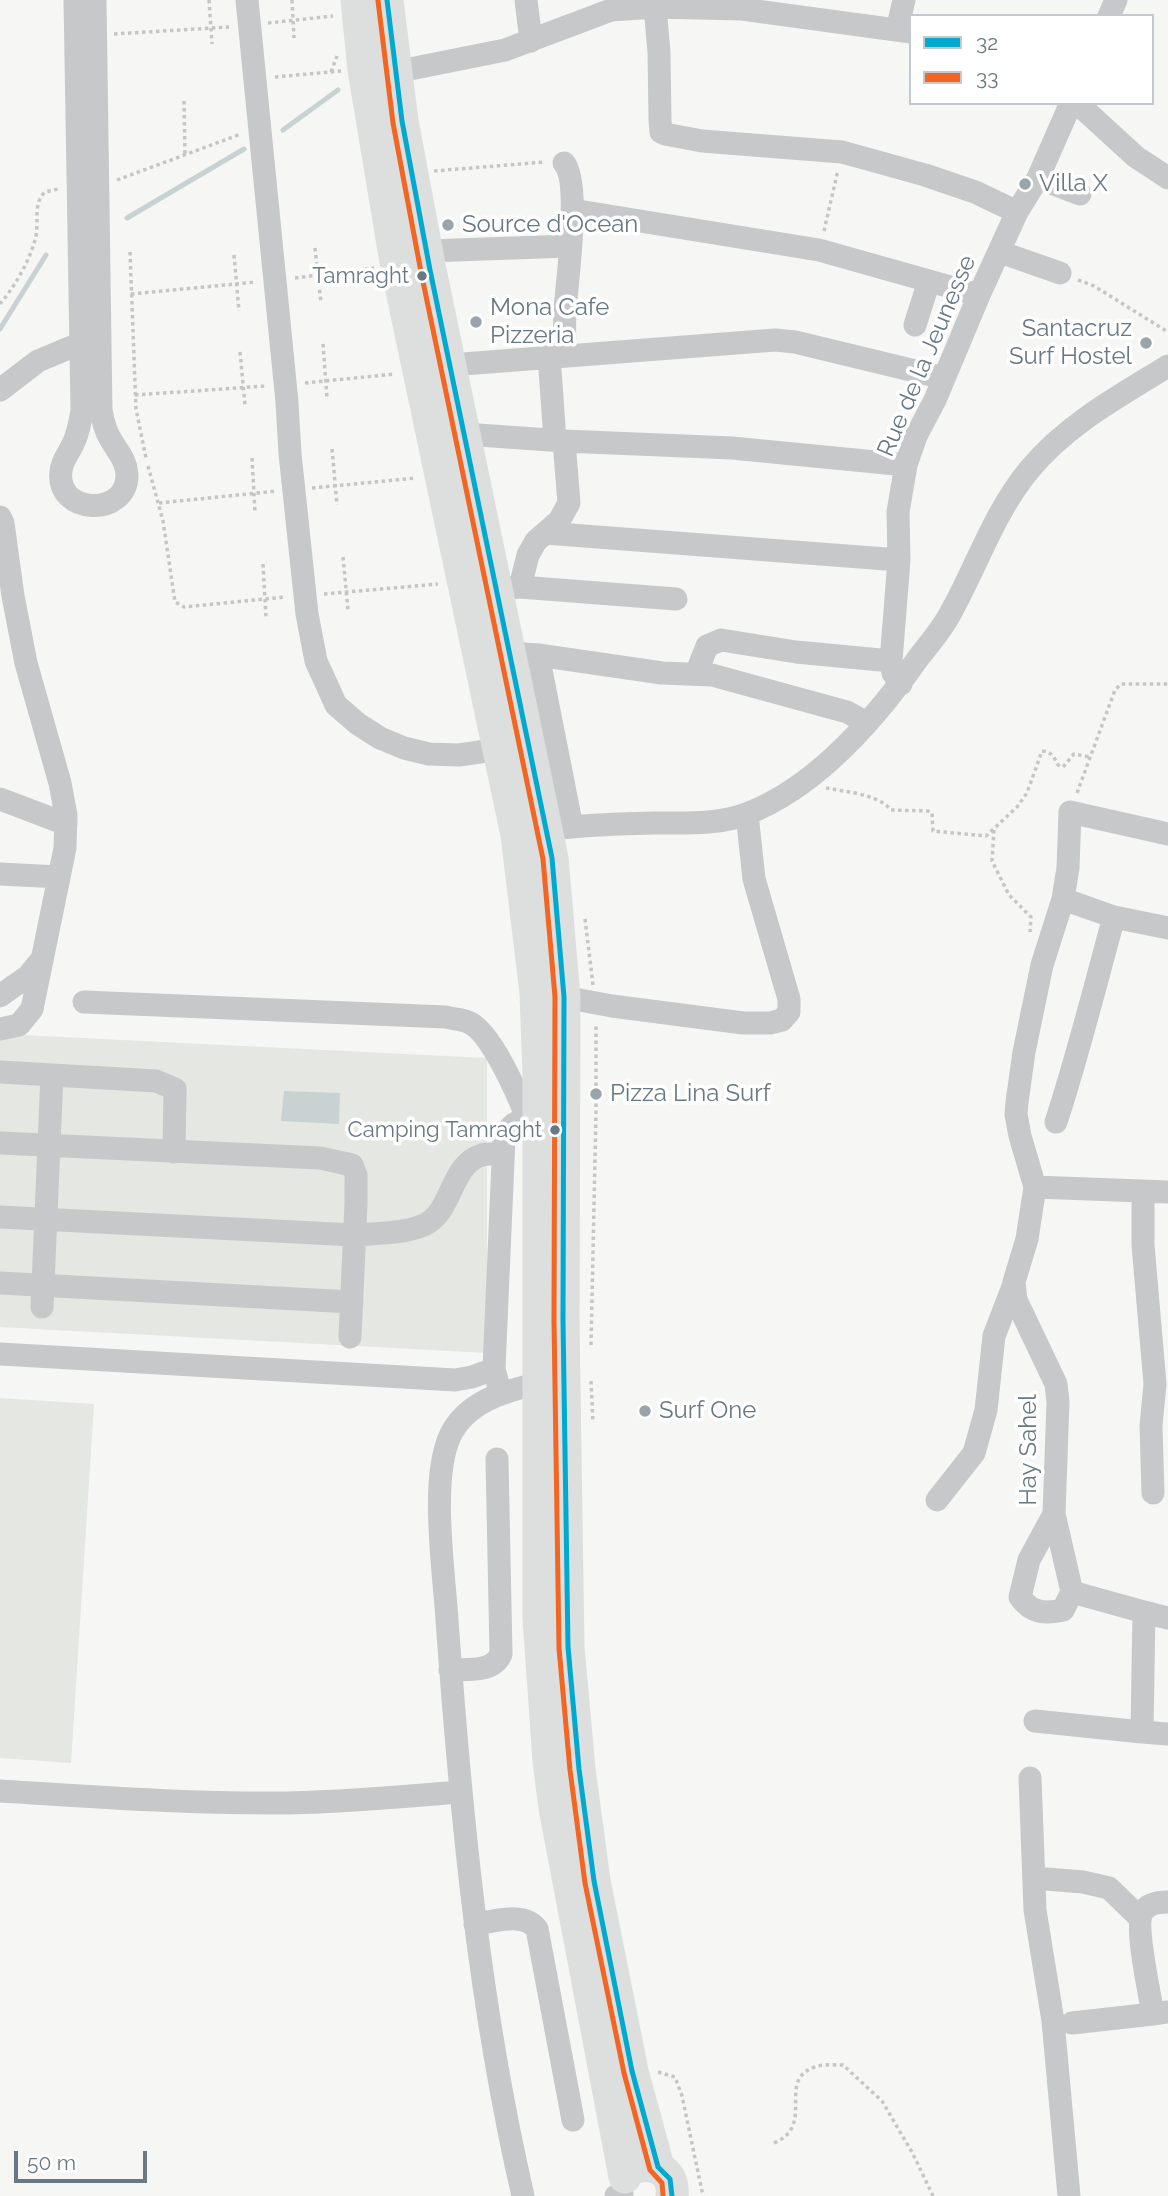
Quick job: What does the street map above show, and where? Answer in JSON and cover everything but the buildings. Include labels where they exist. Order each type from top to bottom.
[{"type":"highway","points":[[387,0],[379,71],[396,262],[500,749],[545,830],[537,993],[543,1118],[563,1320],[568,1647],[579,1769],[594,1881],[632,2071],[665,2181]]},
{"type":"highway","points":[[346,8],[379,71],[413,174],[426,251],[464,433],[524,654],[545,830],[580,1000],[543,1118],[537,1384],[540,1618],[549,1761],[555,1808],[622,2191]]},
{"type":"highway","points":[[622,2191],[640,2166],[665,2181]]},
{"type":"street","points":[[75,0],[82,410],[77,435],[60,472],[63,487],[72,499],[85,506],[101,507],[114,500],[123,490],[127,476],[125,462],[106,431],[101,410],[95,0]]},
{"type":"street","points":[[247,0],[305,596],[316,661],[337,705],[358,724],[380,738],[429,754],[459,755],[500,749]]},
{"type":"street","points":[[526,0],[531,41]]},
{"type":"street","points":[[379,71],[505,50],[612,5],[742,9],[904,31],[904,0]]},
{"type":"street","points":[[655,8],[661,132],[702,141],[842,152],[975,192],[1017,212]]},
{"type":"street","name":"Rue de la Jeunesse","points":[[901,684],[893,673],[891,661],[899,560],[898,512],[906,465],[916,436],[979,295],[1017,212],[1038,178],[1070,105]]},
{"type":"street","points":[[1079,105],[1136,158],[1168,178]]},
{"type":"street","points":[[565,163],[570,173],[572,210],[569,272],[557,356],[560,440],[569,503],[564,515],[536,541],[508,588],[676,599]]},
{"type":"street","points":[[1038,178],[1080,194]]},
{"type":"street","points":[[572,210],[819,250],[979,295]]},
{"type":"street","points":[[426,251],[570,246]]},
{"type":"street","points":[[1000,252],[1060,273]]},
{"type":"street","points":[[915,325],[929,281]]},
{"type":"street","points":[[450,365],[785,341],[944,378]]},
{"type":"street","points":[[0,390],[38,361],[81,343]]},
{"type":"street","points":[[545,830],[687,824],[727,819],[769,804],[804,782],[867,723],[901,684],[949,616],[1003,504],[1054,441],[1085,417],[1168,366]]},
{"type":"street","points":[[464,433],[733,448],[906,465]]},
{"type":"street","points":[[0,517],[26,663],[64,799],[66,824],[65,848],[29,1016],[13,1028],[0,1029]]},
{"type":"street","points":[[545,533],[899,560]]},
{"type":"street","points":[[696,674],[708,646],[721,640],[796,652],[891,661]]},
{"type":"street","points":[[524,654],[662,673],[712,675],[847,712],[867,723]]},
{"type":"street","points":[[0,799],[66,824]]},
{"type":"street","points":[[937,1500],[974,1453],[986,1410],[994,1336],[1027,1239],[1035,1186],[1016,1115],[1024,1052],[1042,965],[1063,900],[1068,868],[1070,812],[1168,834]]},
{"type":"street","points":[[580,1000],[743,1023],[782,1020],[789,1012],[789,999],[754,879],[747,814]]},
{"type":"street","points":[[0,874],[59,877]]},
{"type":"street","points":[[1063,900],[1114,917],[1168,928]]},
{"type":"street","points":[[1056,1122],[1076,1064],[1084,1023],[1114,917]]},
{"type":"street","points":[[0,996],[28,976],[42,959]]},
{"type":"street","points":[[84,1002],[446,1017],[469,1022],[487,1039],[519,1096],[543,1118]]},
{"type":"street","points":[[0,1072],[156,1081],[170,1085],[175,1089],[176,1098],[174,1152]]},
{"type":"street","points":[[42,1296],[51,1146],[52,1075]]},
{"type":"street","points":[[503,1393],[494,1369],[504,1139],[512,1124],[543,1118]]},
{"type":"street","points":[[0,1143],[320,1158],[346,1162],[355,1169],[356,1175],[350,1337]]},
{"type":"street","points":[[0,1217],[354,1234],[409,1230],[426,1224],[437,1216],[463,1169],[482,1155],[503,1154]]},
{"type":"street","points":[[1035,1186],[1168,1192]]},
{"type":"street","points":[[1143,1192],[1143,1245],[1161,1384],[1151,1426],[1153,1493]]},
{"type":"street","name":"Hay Sahel","points":[[1014,1282],[1018,1308],[1035,1336],[1056,1384],[1058,1402],[1054,1514],[1072,1592]]},
{"type":"street","points":[[0,1283],[42,1296],[352,1301]]},
{"type":"street","points":[[0,1354],[455,1380],[494,1369]]},
{"type":"street","points":[[523,2196],[499,2078],[475,1924],[459,1792],[439,1513],[443,1459],[450,1436],[464,1415],[484,1401],[537,1384]]},
{"type":"street","points":[[450,1670],[487,1668],[499,1661],[501,1654],[497,1460]]},
{"type":"street","points":[[1054,1514],[1029,1560],[1020,1597],[1032,1610],[1063,1610],[1072,1592],[1168,1618]]},
{"type":"street","points":[[1142,1732],[1144,1612]]},
{"type":"street","points":[[1035,1721],[1168,1734]]},
{"type":"street","points":[[1030,1778],[1035,1910],[1053,2021],[1069,2196]]},
{"type":"street","points":[[0,1791],[241,1803],[375,1799],[459,1792]]},
{"type":"street","points":[[1034,1878],[1083,1882],[1109,1888],[1140,1918]]},
{"type":"street","points":[[1072,2023],[1160,2013],[1140,1936],[1140,1918],[1150,1905],[1168,1902]]},
{"type":"street","points":[[475,1924],[520,1919],[533,1924],[537,1929],[573,2120]]},
{"type":"path","points":[[209,0],[212,44]]},
{"type":"path","points":[[292,0],[294,38]]},
{"type":"path","points":[[112,34],[211,29],[293,20],[346,8]]},
{"type":"path","points":[[254,79],[379,71]]},
{"type":"path","points":[[184,101],[186,154]]},
{"type":"path","points":[[819,250],[842,152]]},
{"type":"path","points":[[413,174],[498,164],[555,161],[565,163]]},
{"type":"path","points":[[315,248],[321,303]]},
{"type":"path","points":[[130,252],[136,409],[163,522],[173,599],[184,607],[465,581]]},
{"type":"path","points":[[234,256],[239,311]]},
{"type":"path","points":[[1060,273],[1094,286],[1168,332]]},
{"type":"path","points":[[323,344],[327,398]]},
{"type":"path","points":[[240,352],[245,405]]},
{"type":"path","points":[[332,449],[337,505]]},
{"type":"path","points":[[251,458],[255,513]]},
{"type":"path","points":[[343,557],[348,610]]},
{"type":"path","points":[[263,564],[266,617]]},
{"type":"path","points":[[1070,812],[1115,691],[1121,684],[1168,684]]},
{"type":"path","points":[[804,782],[877,800],[891,810],[928,810],[932,813],[933,831],[985,836],[1017,807],[1027,793],[1042,751],[1054,756],[1058,765],[1063,766],[1074,754],[1090,757]]},
{"type":"path","points":[[994,828],[992,861],[1009,895],[1031,917],[1030,948],[1042,965]]},
{"type":"path","points":[[583,909],[580,1000],[596,1114],[590,1356]]},
{"type":"path","points":[[591,1369],[593,1423]]},
{"type":"path","points":[[774,2143],[784,2139],[793,2129],[796,2113],[795,2089],[800,2076],[815,2067],[843,2065],[882,2101],[913,2154],[933,2196]]},
{"type":"path","points":[[632,2071],[651,2069],[675,2077],[682,2096],[703,2196]]},
{"type":"shaded area","points":[[0,1034],[487,1058],[487,1353],[0,1327]]},
{"type":"shaded area","points":[[284,1091],[340,1093],[339,1124],[281,1121]]},
{"type":"shaded area","points":[[0,1398],[94,1404],[71,1763],[0,1758]]},
{"type":"waterway","points":[[283,130],[338,90]]},
{"type":"waterway","points":[[127,218],[244,149]]},
{"type":"waterway","points":[[0,329],[46,255]]},
{"type":"transit line","name":"32","points":[[387,0],[402,121],[430,270],[552,858],[564,997],[563,1320],[568,1647],[579,1769],[594,1881],[632,2071],[658,2167],[670,2179],[672,2196]]},
{"type":"transit line","name":"33","points":[[378,1],[393,123],[421,272],[543,859],[555,997],[554,1320],[559,1648],[570,1770],[585,1883],[624,2073],[650,2170],[662,2183],[663,2195]]},
{"type":"place","name":"Villa X","points":[[1025,184]]},
{"type":"place","name":"Source d'Ocean","points":[[448,225]]},
{"type":"place","name":"Tamraght","points":[[422,276]]},
{"type":"place","name":"Mona Cafe Pizzeria","points":[[476,322]]},
{"type":"place","name":"Santacruz Surf Hostel","points":[[1146,343]]},
{"type":"place","name":"Pizza Lina Surf","points":[[596,1094]]},
{"type":"place","name":"Camping Tamraght","points":[[555,1130]]},
{"type":"place","name":"Surf One","points":[[645,1411]]}]
